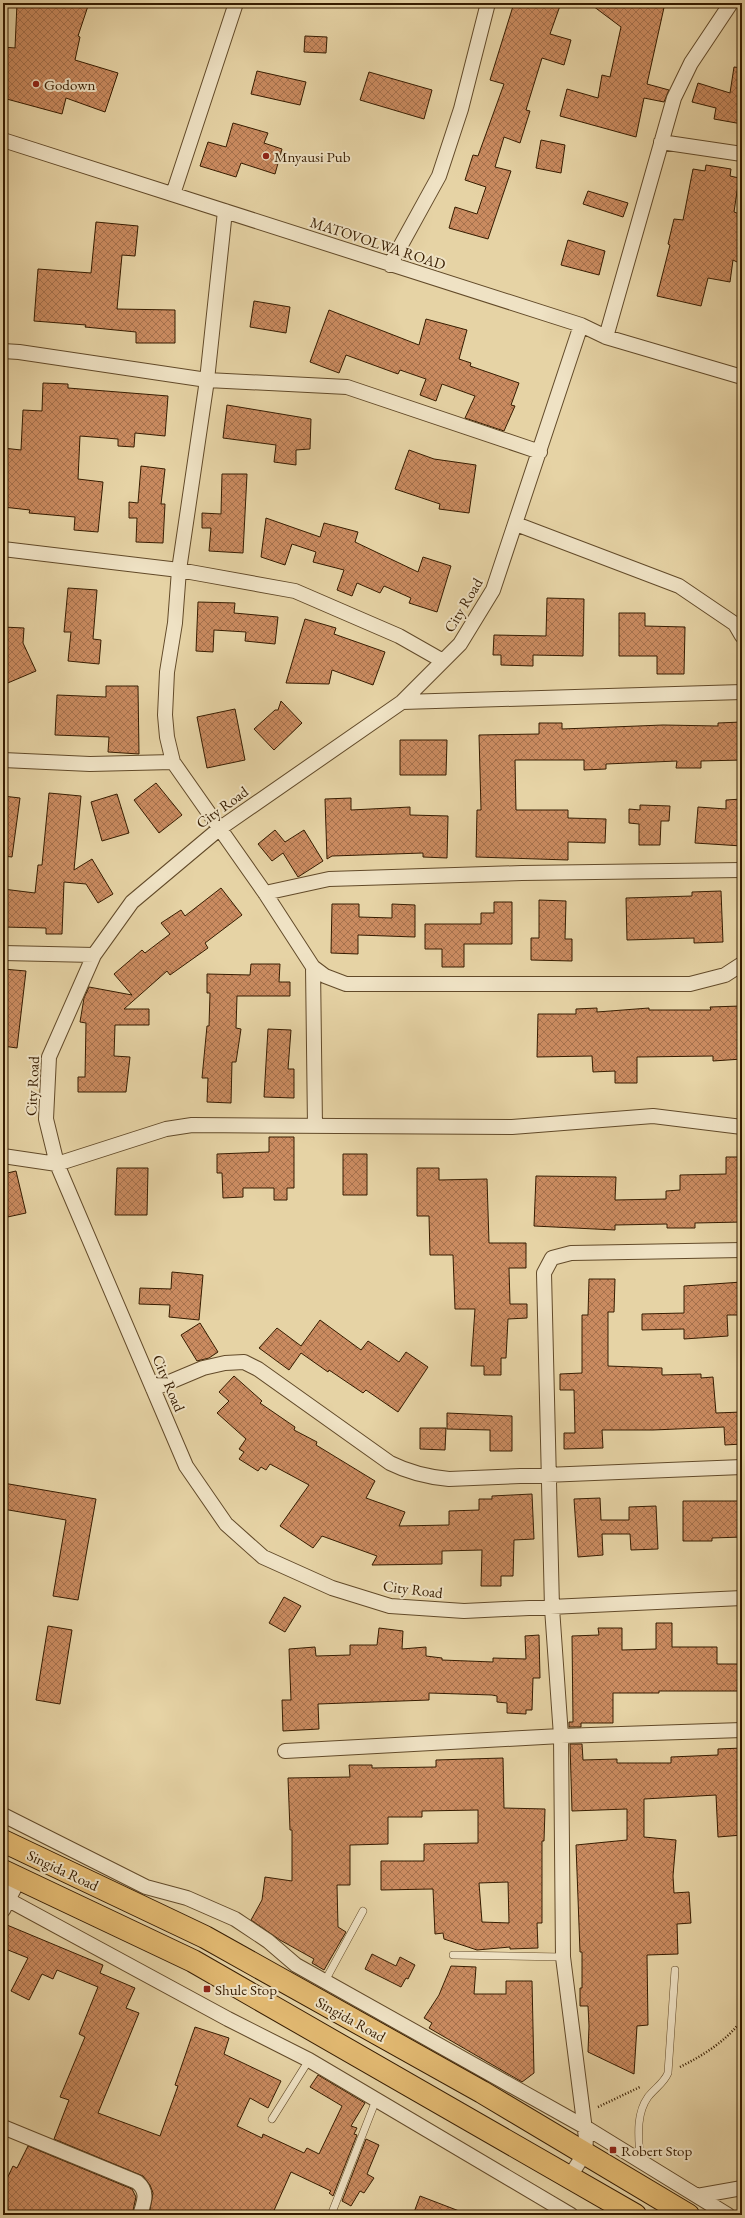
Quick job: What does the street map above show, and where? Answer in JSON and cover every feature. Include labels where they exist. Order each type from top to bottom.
[{"type":"highway","name":"Singida Road","points":[[3,1841],[205,1937],[482,2092],[585,2153],[693,2206]]},
{"type":"highway","name":"Singida Road","points":[[11,1875],[193,1961],[570,2176],[635,2215]]},
{"type":"street","points":[[172,194],[236,3]]},
{"type":"street","points":[[390,265],[439,176],[461,109],[488,3]]},
{"type":"street","points":[[606,337],[674,98],[691,63],[731,3]]},
{"type":"street","name":"MATOVOLWA ROAD","points":[[3,140],[581,325],[606,337],[742,377]]},
{"type":"street","points":[[661,142],[742,154]]},
{"type":"street","points":[[225,211],[207,380],[179,570],[175,623],[167,672],[167,737],[173,762],[265,893],[313,967],[325,976],[352,984],[682,984],[706,981],[725,975],[742,964]]},
{"type":"street","name":"City Road","points":[[581,325],[493,590],[460,644],[402,702],[220,829],[132,902],[94,955],[49,1056],[46,1119],[57,1164],[186,1466],[226,1524],[263,1556],[332,1588],[390,1606],[464,1611],[742,1598]]},
{"type":"street","points":[[3,351],[19,352],[207,380],[347,387],[540,452]]},
{"type":"street","points":[[516,524],[679,586],[735,624],[742,636]]},
{"type":"street","points":[[3,549],[179,570],[295,591],[399,636],[443,660]]},
{"type":"street","points":[[402,702],[742,692]]},
{"type":"street","points":[[3,760],[90,764],[173,762]]},
{"type":"street","points":[[265,893],[330,879],[522,873],[742,870]]},
{"type":"street","points":[[3,953],[94,955]]},
{"type":"street","points":[[313,967],[315,1126]]},
{"type":"street","points":[[3,1156],[57,1164],[177,1127],[192,1124],[512,1127],[653,1116],[742,1127]]},
{"type":"street","points":[[570,2176],[585,2153],[585,2127],[563,1957],[561,1736],[552,1608],[544,1272],[552,1258],[571,1253],[742,1250]]},
{"type":"street","points":[[154,1389],[203,1368],[244,1362],[258,1369],[390,1463],[410,1473],[427,1477],[449,1479],[549,1474],[742,1468]]},
{"type":"street","points":[[285,1751],[561,1736],[742,1730]]},
{"type":"street","points":[[3,1815],[146,1887],[187,1898],[230,1917],[268,1941],[296,1965],[585,2127],[640,2161],[693,2206],[728,2215]]},
{"type":"street","points":[[11,1875],[5,1902],[309,2060],[571,2215]]},
{"type":"street","points":[[3,2127],[137,2182],[144,2187],[145,2192],[140,2215]]},
{"type":"street","points":[[693,2206],[742,2188]]},
{"type":"lane","points":[[325,1981],[363,1911]]},
{"type":"lane","points":[[453,1954],[563,1957]]},
{"type":"lane","points":[[640,2161],[638,2129],[641,2112],[648,2097],[662,2083],[668,2073],[675,1970]]},
{"type":"lane","points":[[272,2119],[309,2060]]},
{"type":"lane","points":[[331,2215],[376,2100]]},
{"type":"building","points":[[17,3],[89,3],[78,36],[80,37],[75,60],[118,73],[105,112],[66,98],[62,114],[3,98],[3,47],[15,48]]},
{"type":"building","points":[[514,3],[561,3],[550,34],[571,40],[564,65],[542,58],[526,110],[530,111],[520,143],[504,137],[495,167],[511,171],[488,239],[449,228],[455,207],[477,214],[486,187],[465,180],[473,155],[478,156],[504,84],[490,80]]},
{"type":"building","points":[[589,3],[665,3],[647,84],[669,90],[664,102],[644,98],[636,137],[560,116],[567,89],[598,98],[602,75],[610,77],[621,27]]},
{"type":"building","points":[[305,36],[327,37],[326,53],[304,52]]},
{"type":"building","points":[[734,67],[742,68],[742,124],[714,119],[716,108],[692,102],[698,83],[730,93]]},
{"type":"building","points":[[257,71],[306,82],[300,105],[251,94]]},
{"type":"building","points":[[369,72],[432,90],[424,119],[360,100]]},
{"type":"building","points":[[233,123],[268,133],[264,143],[282,149],[275,174],[241,163],[236,177],[200,166],[208,142],[226,147]]},
{"type":"building","points":[[541,140],[565,145],[561,173],[536,168]]},
{"type":"building","points":[[706,165],[731,169],[730,176],[739,178],[734,212],[742,215],[742,246],[737,262],[733,260],[730,282],[708,278],[701,306],[657,296],[670,245],[668,244],[674,219],[683,220],[693,169],[705,171]]},
{"type":"building","points":[[588,191],[628,203],[623,217],[583,204]]},
{"type":"building","points":[[96,222],[138,226],[135,256],[122,255],[117,309],[175,310],[175,343],[136,343],[136,332],[85,327],[86,325],[34,321],[38,269],[91,273]]},
{"type":"building","points":[[568,240],[605,251],[599,275],[561,265]]},
{"type":"building","points":[[254,301],[290,307],[286,333],[250,327]]},
{"type":"building","points":[[329,310],[419,345],[426,319],[467,330],[459,359],[471,363],[470,366],[519,383],[511,405],[515,406],[504,431],[465,418],[475,396],[442,384],[436,401],[420,395],[426,379],[400,370],[398,374],[346,355],[339,373],[310,362]]},
{"type":"building","points":[[43,383],[68,384],[68,388],[168,396],[165,436],[135,433],[134,447],[118,446],[118,439],[80,436],[78,479],[103,482],[98,532],[74,530],[75,517],[29,513],[30,510],[3,507],[3,448],[21,450],[23,410],[42,411]]},
{"type":"building","points":[[227,405],[311,419],[310,449],[296,450],[296,465],[274,462],[276,445],[223,438]]},
{"type":"building","points":[[409,450],[434,459],[476,465],[469,513],[439,509],[440,504],[395,489]]},
{"type":"building","points":[[141,466],[165,469],[161,504],[165,504],[163,543],[136,542],[137,518],[129,518],[129,502],[138,503]]},
{"type":"building","points":[[222,474],[247,474],[243,553],[209,551],[211,528],[202,528],[202,513],[221,514]]},
{"type":"building","points":[[266,518],[320,537],[324,523],[358,532],[355,542],[418,572],[423,557],[451,566],[437,612],[409,603],[411,598],[384,586],[380,593],[357,583],[352,596],[337,590],[344,570],[313,562],[316,552],[292,544],[285,565],[261,557]]},
{"type":"building","points":[[68,588],[97,590],[93,639],[101,640],[99,664],[68,661],[71,632],[64,632]]},
{"type":"building","points":[[547,598],[584,599],[583,656],[533,655],[533,666],[501,665],[501,655],[493,655],[494,635],[546,636]]},
{"type":"building","points":[[198,602],[235,603],[234,613],[278,617],[275,644],[245,641],[246,632],[214,630],[213,652],[196,651]]},
{"type":"building","points":[[619,613],[645,613],[645,626],[685,627],[684,674],[657,674],[657,656],[619,656]]},
{"type":"building","points":[[305,619],[336,628],[334,634],[385,652],[373,685],[332,670],[329,684],[286,683]]},
{"type":"building","points":[[3,627],[24,628],[23,643],[36,671],[3,685]]},
{"type":"building","points":[[106,686],[138,686],[139,754],[108,752],[109,737],[55,735],[57,695],[106,697]]},
{"type":"building","points":[[281,701],[302,723],[274,750],[254,729],[275,710],[278,710]]},
{"type":"building","points":[[235,709],[245,760],[207,768],[197,717]]},
{"type":"building","points":[[742,722],[742,760],[701,761],[701,768],[676,768],[677,761],[606,764],[606,769],[584,770],[584,760],[515,760],[516,810],[568,810],[568,818],[606,819],[605,843],[568,842],[568,860],[476,857],[477,810],[481,810],[479,735],[539,734],[539,723],[562,723],[562,729],[663,725],[718,726],[718,723]]},
{"type":"building","points":[[400,740],[447,740],[446,775],[400,775]]},
{"type":"building","points":[[156,783],[182,815],[159,833],[134,800]]},
{"type":"building","points":[[49,793],[81,796],[74,870],[92,859],[113,894],[98,903],[86,884],[64,882],[62,934],[46,934],[46,928],[3,927],[3,889],[35,893],[38,865],[42,865]]},
{"type":"building","points":[[117,794],[129,833],[102,841],[91,802]]},
{"type":"building","points":[[3,796],[20,798],[12,857],[3,856]]},
{"type":"building","points":[[351,798],[351,810],[410,807],[410,815],[448,816],[447,858],[423,857],[423,853],[332,856],[327,859],[325,799]]},
{"type":"building","points":[[742,799],[742,846],[695,843],[698,807],[726,809],[726,800]]},
{"type":"building","points":[[640,805],[670,806],[669,821],[661,821],[660,845],[639,845],[639,824],[629,823],[629,809],[640,810]]},
{"type":"building","points":[[275,830],[285,842],[304,830],[323,861],[298,877],[283,853],[272,861],[258,844]]},
{"type":"building","points":[[221,888],[242,915],[205,943],[208,948],[170,975],[167,971],[124,1009],[149,1009],[149,1025],[115,1025],[114,1056],[130,1057],[126,1092],[78,1092],[78,1077],[85,1077],[86,1023],[80,1022],[84,998],[89,987],[132,995],[114,974],[142,950],[145,953],[170,934],[161,923],[181,910],[185,916]]},
{"type":"building","points":[[721,891],[723,942],[694,943],[694,938],[627,940],[626,898],[692,896],[692,892]]},
{"type":"building","points":[[539,900],[566,901],[565,939],[572,939],[572,961],[531,960],[531,938],[539,938]]},
{"type":"building","points":[[494,902],[512,902],[512,944],[464,944],[464,967],[442,967],[442,949],[425,949],[425,924],[481,924],[481,913],[494,913]]},
{"type":"building","points":[[332,904],[359,904],[359,917],[392,918],[392,904],[415,905],[415,937],[358,935],[358,954],[331,953]]},
{"type":"building","points":[[251,964],[280,964],[279,982],[290,982],[290,996],[237,996],[236,1028],[241,1029],[236,1062],[232,1062],[231,1103],[207,1102],[208,1078],[202,1078],[207,1026],[209,1026],[210,993],[207,993],[207,974],[250,975]]},
{"type":"building","points":[[3,969],[26,971],[17,1048],[3,1046]]},
{"type":"building","points":[[741,1006],[742,1059],[713,1061],[713,1056],[637,1057],[637,1083],[615,1083],[615,1071],[593,1072],[592,1056],[537,1057],[538,1014],[576,1014],[576,1009],[597,1008],[597,1012],[649,1008],[649,1010],[711,1010],[710,1007]]},
{"type":"building","points":[[268,1029],[291,1030],[288,1069],[294,1069],[294,1098],[264,1097]]},
{"type":"building","points":[[269,1137],[294,1137],[294,1188],[287,1188],[287,1200],[274,1200],[274,1188],[243,1188],[243,1197],[223,1198],[222,1173],[217,1173],[217,1154],[269,1152]]},
{"type":"building","points":[[343,1154],[367,1154],[367,1195],[343,1195]]},
{"type":"building","points":[[726,1157],[742,1157],[742,1171],[740,1171],[742,1222],[695,1223],[695,1228],[667,1228],[667,1224],[615,1225],[615,1230],[534,1226],[536,1176],[616,1177],[615,1200],[666,1199],[666,1191],[680,1190],[680,1175],[726,1174]]},
{"type":"building","points":[[117,1168],[148,1168],[147,1215],[115,1215]]},
{"type":"building","points":[[417,1168],[439,1168],[439,1180],[487,1179],[489,1243],[526,1243],[526,1268],[509,1268],[510,1304],[527,1304],[527,1318],[508,1319],[506,1358],[501,1358],[501,1375],[484,1375],[484,1366],[471,1366],[475,1309],[455,1309],[453,1255],[430,1255],[429,1216],[417,1216]]},
{"type":"building","points":[[16,1171],[26,1213],[3,1218],[3,1174]]},
{"type":"building","points":[[172,1272],[203,1275],[199,1320],[169,1317],[170,1305],[139,1304],[140,1288],[171,1289]]},
{"type":"building","points":[[589,1279],[615,1279],[614,1312],[608,1312],[608,1366],[662,1368],[662,1375],[701,1374],[701,1378],[713,1377],[716,1413],[742,1412],[742,1444],[725,1445],[724,1427],[653,1430],[602,1430],[603,1448],[564,1449],[564,1433],[575,1433],[574,1390],[560,1390],[560,1374],[582,1373],[582,1315],[588,1315]]},
{"type":"building","points":[[742,1282],[742,1315],[727,1315],[728,1336],[684,1339],[684,1329],[642,1330],[642,1314],[684,1313],[684,1286]]},
{"type":"building","points":[[320,1320],[361,1350],[368,1341],[399,1362],[406,1352],[428,1367],[398,1412],[366,1390],[363,1393],[329,1370],[328,1372],[301,1353],[289,1370],[259,1348],[277,1328],[301,1346]]},
{"type":"building","points":[[200,1323],[218,1352],[209,1358],[197,1361],[181,1335]]},
{"type":"building","points":[[234,1376],[262,1401],[260,1403],[295,1427],[294,1430],[317,1442],[316,1445],[375,1481],[366,1498],[405,1512],[399,1526],[449,1525],[449,1511],[479,1510],[479,1499],[492,1499],[492,1496],[532,1494],[534,1539],[514,1540],[513,1576],[501,1576],[501,1586],[481,1586],[482,1550],[442,1551],[442,1564],[372,1565],[377,1556],[322,1536],[313,1548],[280,1526],[309,1485],[270,1464],[266,1470],[261,1467],[258,1471],[239,1459],[244,1452],[239,1449],[246,1439],[217,1413],[229,1401],[219,1392]]},
{"type":"building","points":[[447,1413],[512,1416],[512,1451],[490,1451],[490,1430],[447,1429]]},
{"type":"building","points":[[420,1428],[446,1428],[445,1450],[420,1449]]},
{"type":"building","points":[[3,1483],[96,1499],[78,1600],[53,1596],[66,1520],[3,1509]]},
{"type":"building","points":[[600,1498],[601,1520],[629,1520],[629,1507],[656,1506],[658,1549],[631,1550],[630,1534],[602,1534],[603,1555],[578,1557],[574,1499]]},
{"type":"building","points":[[683,1501],[742,1501],[742,1537],[712,1538],[712,1541],[683,1541]]},
{"type":"building","points":[[284,1597],[301,1606],[285,1632],[269,1623]]},
{"type":"building","points":[[656,1623],[672,1623],[672,1647],[717,1647],[717,1664],[742,1664],[742,1691],[659,1691],[659,1693],[613,1693],[613,1723],[581,1723],[581,1727],[569,1727],[569,1722],[573,1722],[572,1636],[599,1635],[598,1628],[622,1628],[622,1650],[656,1649]]},
{"type":"building","points":[[48,1626],[72,1630],[60,1704],[36,1700]]},
{"type":"building","points":[[379,1628],[403,1631],[402,1649],[426,1647],[426,1656],[442,1658],[442,1660],[493,1662],[493,1658],[526,1659],[525,1636],[539,1635],[540,1678],[533,1678],[532,1710],[526,1710],[526,1714],[507,1713],[507,1703],[497,1702],[497,1696],[492,1695],[429,1693],[429,1700],[318,1704],[319,1729],[283,1731],[282,1700],[291,1700],[289,1649],[315,1647],[316,1656],[350,1655],[350,1645],[377,1645]]},
{"type":"building","points":[[570,1744],[582,1744],[583,1760],[617,1759],[617,1763],[671,1763],[671,1757],[718,1755],[718,1749],[742,1748],[742,1835],[718,1837],[716,1795],[644,1799],[644,1837],[676,1840],[673,1876],[674,1893],[689,1892],[691,1923],[677,1924],[678,1954],[647,1955],[648,2025],[637,2026],[634,2074],[588,2052],[588,2006],[580,2006],[580,1988],[582,1988],[582,1952],[580,1952],[576,1845],[627,1840],[627,1809],[572,1811]]},
{"type":"building","points":[[503,1758],[504,1808],[545,1809],[544,1841],[542,1841],[542,1923],[537,1923],[538,1948],[510,1949],[510,1947],[477,1950],[444,1939],[443,1933],[435,1934],[433,1889],[381,1890],[381,1861],[424,1861],[424,1844],[478,1843],[478,1810],[422,1811],[422,1817],[388,1817],[388,1844],[350,1845],[350,1885],[337,1885],[338,1927],[346,1932],[324,1970],[312,1963],[314,1959],[280,1940],[251,1920],[262,1900],[265,1877],[292,1881],[292,1830],[290,1830],[288,1778],[350,1777],[349,1765],[372,1765],[372,1768],[436,1767],[436,1760]],"holes":[[[508,1882],[509,1923],[482,1922],[479,1883]]]},
{"type":"building","points":[[7,1925],[103,1965],[100,1973],[135,1988],[126,2008],[139,2013],[98,2113],[160,2136],[178,2086],[175,2085],[195,2027],[229,2038],[224,2054],[281,2081],[268,2108],[250,2098],[237,2126],[262,2138],[263,2134],[304,2153],[307,2148],[319,2154],[342,2106],[310,2087],[318,2075],[365,2103],[351,2126],[357,2128],[354,2134],[357,2135],[333,2196],[329,2193],[331,2191],[291,2172],[272,2215],[149,2215],[153,2193],[150,2185],[143,2176],[54,2139],[69,2100],[60,2097],[85,2037],[79,2034],[98,1987],[57,1970],[53,1979],[42,1974],[29,2000],[11,1991],[28,1958],[3,1948],[3,1934]]},
{"type":"building","points":[[372,1954],[396,1966],[400,1957],[415,1965],[408,1979],[406,1978],[401,1987],[365,1969]]},
{"type":"building","points":[[451,1966],[476,1967],[474,1994],[506,1994],[506,1981],[532,1981],[534,2073],[522,2082],[429,2028],[432,2023],[424,2018],[439,1995]]},
{"type":"building","points":[[366,2139],[379,2145],[367,2174],[374,2178],[364,2193],[360,2191],[351,2206],[342,2201]]},
{"type":"building","points":[[28,2146],[132,2189],[136,2197],[132,2215],[3,2215],[3,2187],[13,2166],[17,2168]]},
{"type":"building","points":[[420,2196],[467,2214],[467,2215],[413,2215]]},
{"type":"place","name":"Godown","points":[[36,84]]},
{"type":"place","name":"Mnyausi Pub","points":[[266,156]]},
{"type":"place","name":"Shule Stop","points":[[207,1989]]},
{"type":"place","name":"Robert Stop","points":[[613,2150]]}]
